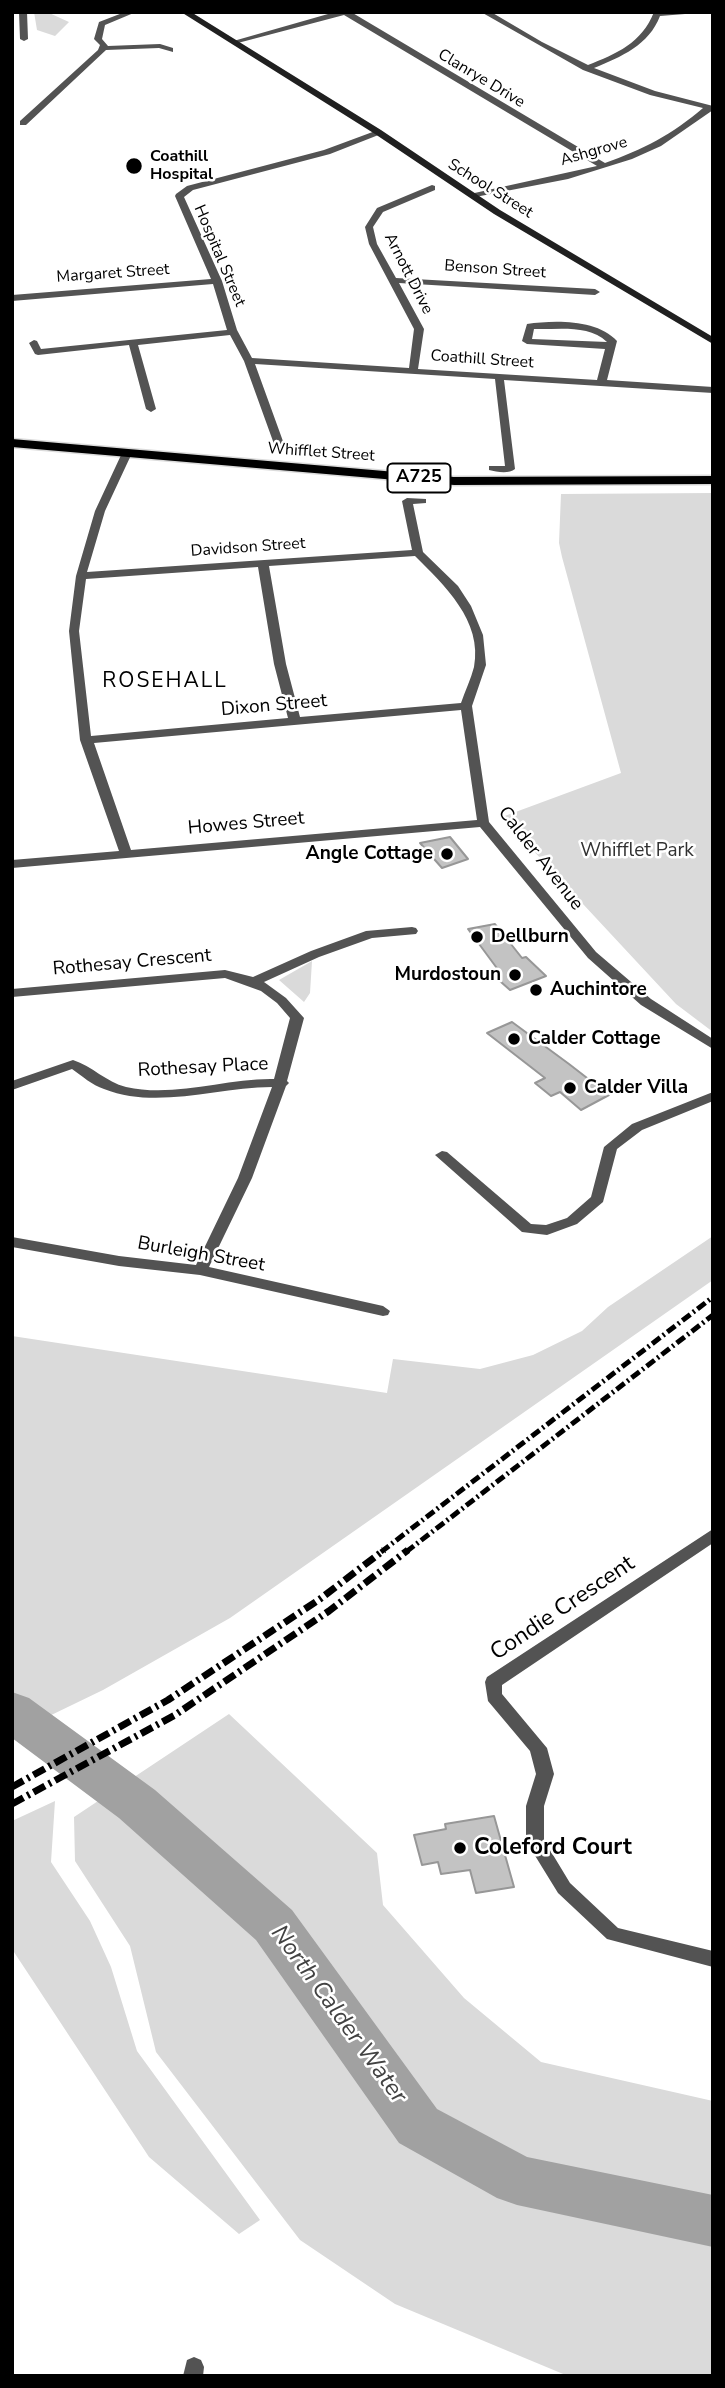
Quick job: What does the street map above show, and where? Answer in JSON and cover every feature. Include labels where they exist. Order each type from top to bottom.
[{"type":"main road","name":"Whifflet Street","points":[[12,443],[319,482],[441,489],[582,491],[713,488]]},
{"type":"main road","name":"Whifflet Street","points":[[12,454],[125,458],[454,481],[713,480]]},
{"type":"street","points":[[23,12],[24,39]]},
{"type":"street","points":[[104,48],[98,39],[102,24],[132,12]]},
{"type":"street","name":"School Street","points":[[185,12],[378,132],[473,196],[713,341]]},
{"type":"street","points":[[234,42],[345,12]]},
{"type":"street","name":"Clanrye Drive","points":[[345,12],[604,166]]},
{"type":"street","points":[[485,12],[541,47],[586,68],[627,85],[711,107]]},
{"type":"street","points":[[586,68],[635,46],[649,31],[658,13],[706,12]]},
{"type":"street","points":[[160,46],[170,39]]},
{"type":"street","points":[[23,123],[104,48],[160,46],[170,50]]},
{"type":"street","name":"Ashgrove","points":[[473,196],[604,166],[653,149],[692,125],[711,107]]},
{"type":"street","name":"Hospital Street","points":[[279,443],[249,361],[234,332],[217,281],[179,196],[190,188],[327,152],[378,132]]},
{"type":"street","name":"Arnott Drive","points":[[414,371],[419,329],[373,244],[369,227],[371,220],[389,204],[432,188]]},
{"type":"street","name":"Benson Street","points":[[392,280],[595,292]]},
{"type":"street","name":"Margaret Street","points":[[12,298],[217,281]]},
{"type":"street","points":[[601,384],[610,346],[608,337],[594,330],[530,326],[527,341],[610,346]]},
{"type":"street","points":[[34,343],[38,352],[234,332]]},
{"type":"street","points":[[133,342],[151,409]]},
{"type":"street","name":"Coathill Street","points":[[249,361],[713,390]]},
{"type":"street","points":[[493,468],[510,469],[499,376]]},
{"type":"street","points":[[125,458],[100,511],[81,576],[74,631],[79,698],[86,740],[126,854]]},
{"type":"street","points":[[418,553],[407,501],[422,501]]},
{"type":"street","name":"Davidson Street","points":[[81,576],[418,553]]},
{"type":"street","name":"Calder Avenue","points":[[418,553],[454,587],[467,606],[478,635],[480,664],[466,706],[483,823],[592,955],[646,1002],[713,1045]]},
{"type":"street","points":[[262,564],[279,664],[295,722]]},
{"type":"street","name":"Dixon Street","points":[[86,740],[466,706]]},
{"type":"street","name":"Howes Street","points":[[12,864],[483,823]]},
{"type":"street","points":[[255,981],[315,954],[370,934],[412,931]]},
{"type":"street","name":"Rothesay Crescent","points":[[12,993],[225,974],[255,981],[274,992],[297,1018],[282,1083],[262,1142],[200,1270]]},
{"type":"street","name":"Rothesay Place","points":[[12,1087],[74,1064],[108,1086],[139,1094],[262,1082],[282,1083]]},
{"type":"street","points":[[442,1155],[527,1229],[547,1230],[572,1221],[598,1199],[611,1147],[637,1127],[713,1096]]},
{"type":"street","name":"Burleigh Street","points":[[12,1242],[119,1261],[200,1270],[383,1311]]},
{"type":"street","name":"Condie Crescent","points":[[713,1535],[493,1682],[494,1696],[538,1748],[545,1774],[535,1806],[535,1841],[564,1888],[613,1934],[713,1959]]},
{"type":"green space","points":[[34,12],[47,12],[69,22],[55,36],[37,30]]},
{"type":"green space","name":"Whifflet Park","points":[[713,493],[713,1032],[676,1004],[502,817],[621,773],[562,557],[559,543],[561,494]]},
{"type":"green space","points":[[312,961],[310,993],[304,1002],[279,980]]},
{"type":"green space","points":[[713,1236],[713,1280],[230,1618],[103,1690],[12,1734],[12,1336],[387,1393],[393,1359],[480,1369],[533,1355],[582,1331],[608,1307]]},
{"type":"green space","points":[[229,1714],[377,1853],[383,1905],[464,1998],[541,2062],[713,2101],[713,2376],[568,2376],[395,2304],[300,2240],[156,2052],[130,1946],[75,1861],[74,1817]]},
{"type":"green space","points":[[55,1801],[51,1862],[90,1921],[111,1967],[137,2051],[260,2220],[239,2234],[149,2157],[12,1949],[12,1821]]},
{"type":"building","name":"Angle Cottage","points":[[450,837],[468,859],[442,868],[420,843]]},
{"type":"building","points":[[495,924],[522,958],[526,957],[546,976],[510,990],[492,974],[499,971],[468,929]]},
{"type":"building","points":[[512,1022],[609,1095],[581,1110],[560,1092],[551,1096],[535,1083],[545,1078],[487,1033]]},
{"type":"building","name":"Coleford Court","points":[[494,1816],[514,1887],[476,1893],[470,1870],[441,1874],[438,1862],[422,1865],[414,1835],[446,1829],[445,1824]]},
{"type":"waterway","name":"North Calder Water","points":[[12,1711],[137,1804],[274,1925],[418,2126],[517,2180],[713,2221]]},
{"type":"railway","points":[[381,1552],[713,1297]]},
{"type":"railway","points":[[406,1552],[713,1315]]},
{"type":"railway","points":[[12,1787],[168,1700],[320,1599],[384,1550]]},
{"type":"railway","points":[[12,1804],[175,1715],[329,1611],[408,1550]]},
{"type":"place","name":"Coathill Hospital","points":[[134,166]]},
{"type":"place","name":"Angle Cottage","points":[[447,854]]},
{"type":"place","name":"Dellburn","points":[[477,937]]},
{"type":"place","name":"Murdostoun","points":[[515,975]]},
{"type":"place","name":"Auchintore","points":[[536,990]]},
{"type":"place","name":"Calder Cottage","points":[[514,1039]]},
{"type":"place","name":"Calder Villa","points":[[570,1088]]},
{"type":"place","name":"Coleford Court","points":[[460,1848]]},
{"type":"district","name":"ROSEHALL","points":[[165,682]]}]
